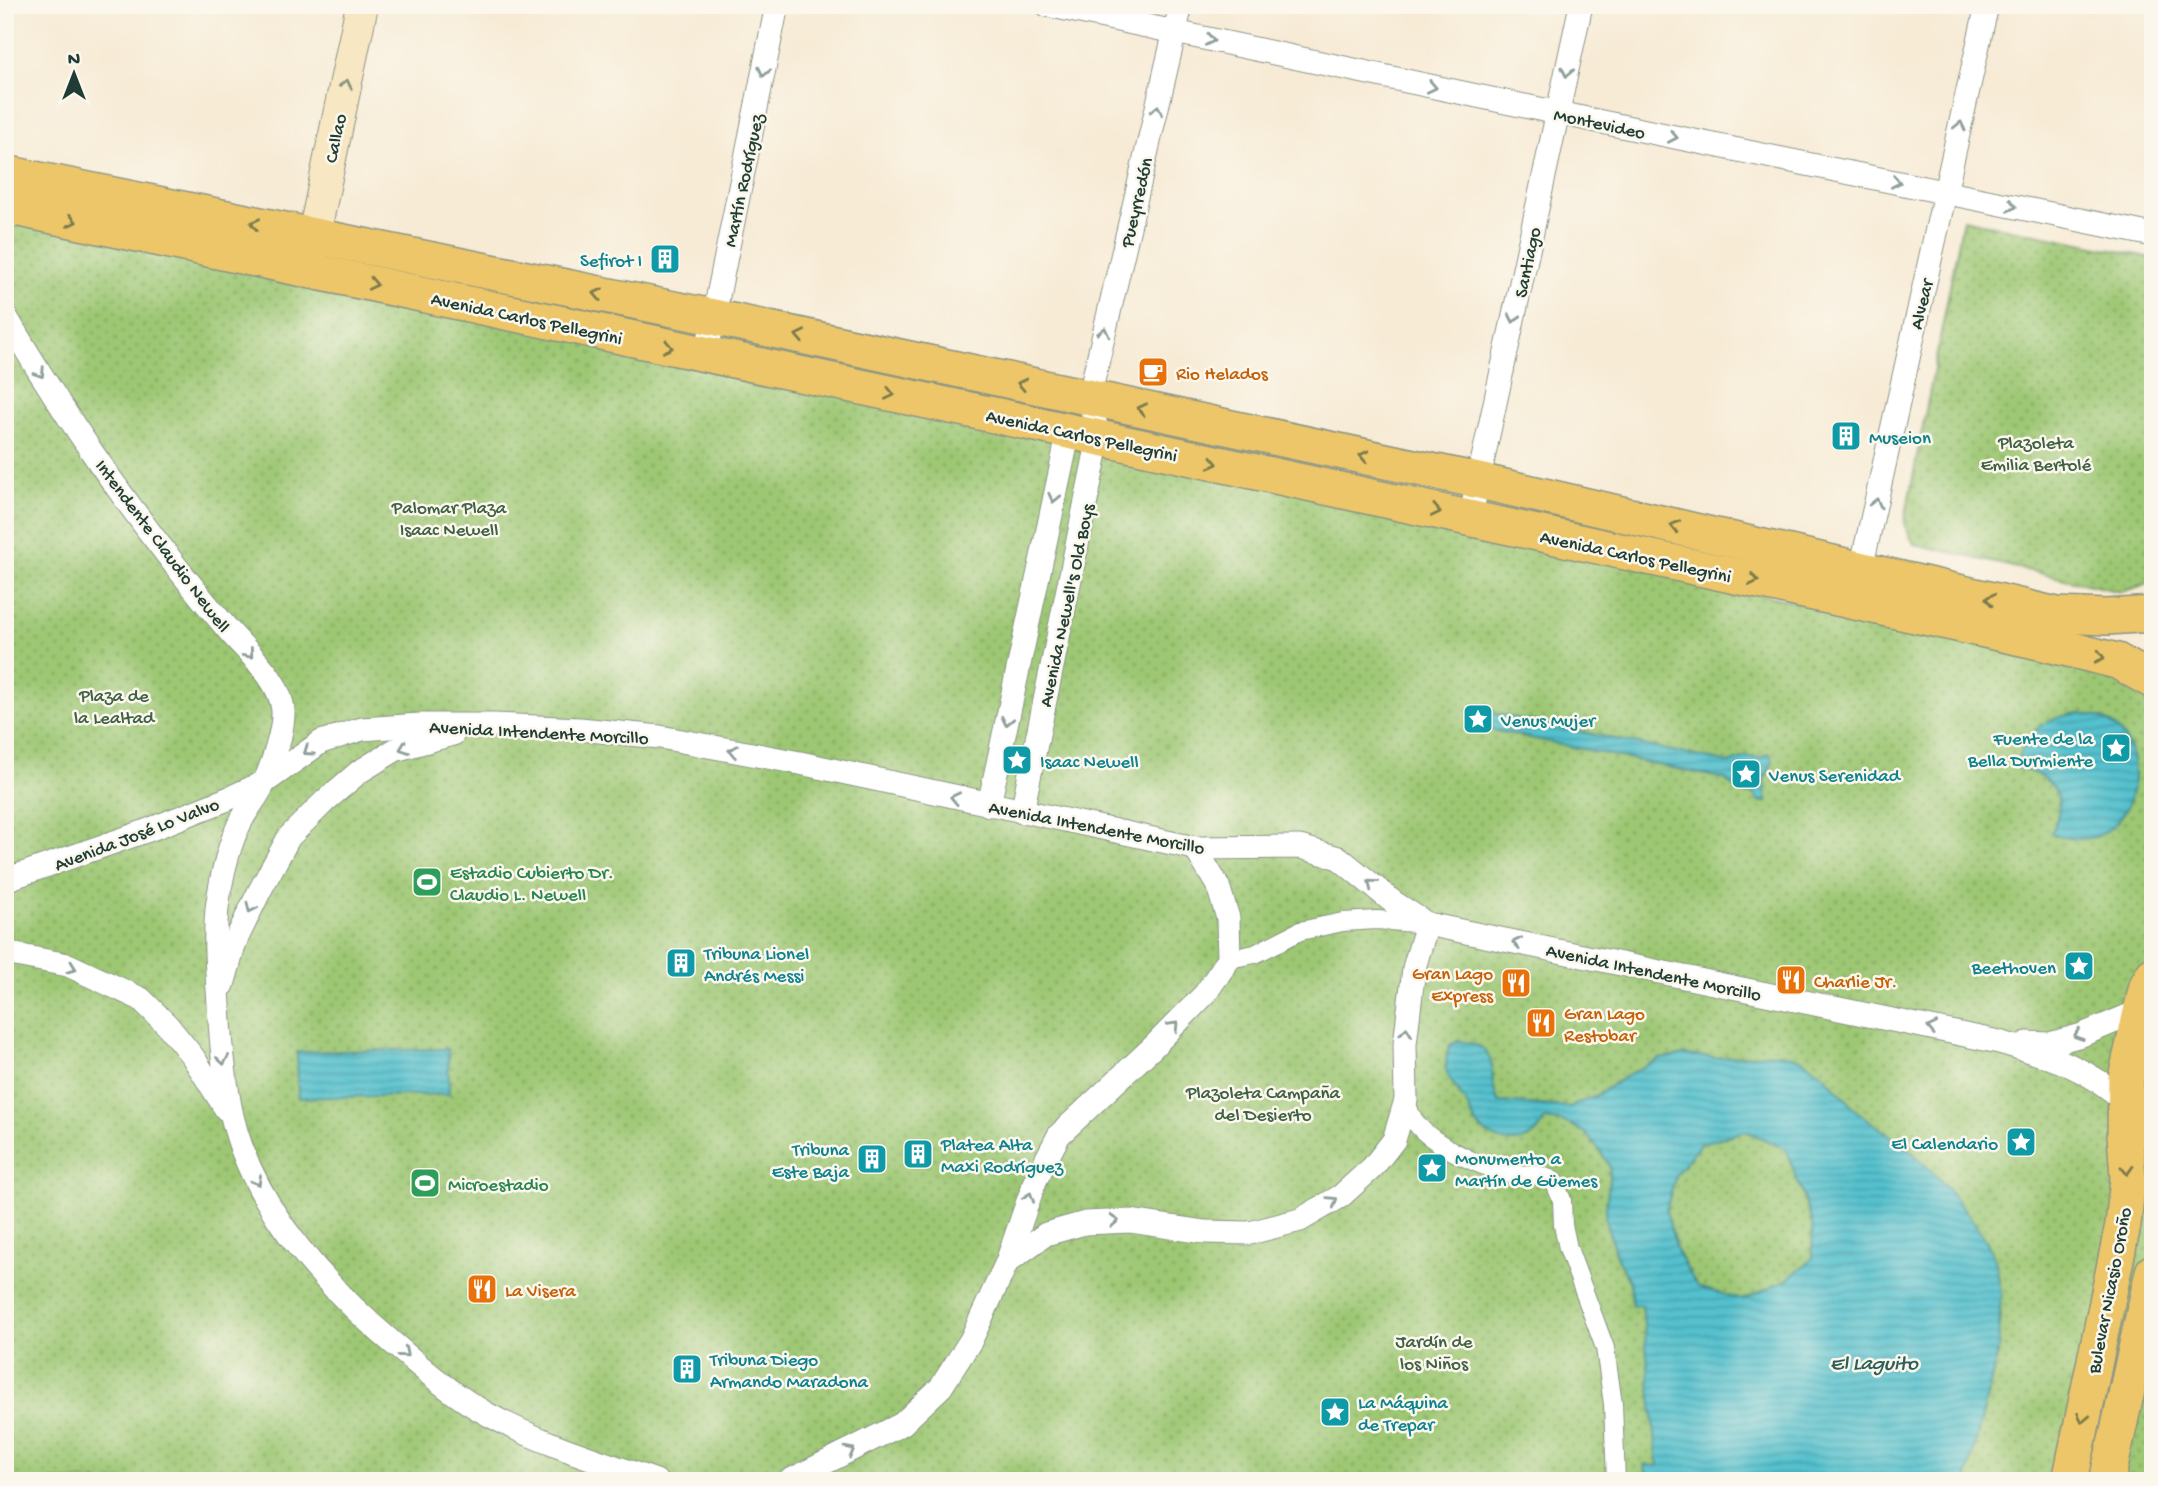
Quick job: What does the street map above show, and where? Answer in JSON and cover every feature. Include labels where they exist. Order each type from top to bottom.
[{"type":"main road","name":"Callao","points":[[306,270],[362,5]]},
{"type":"main road","name":"Avenida Carlos Pellegrini","points":[[5,173],[713,317],[1479,481],[1857,585],[2117,661],[2153,681]]},
{"type":"main road","name":"Avenida Carlos Pellegrini","points":[[5,206],[1471,519],[1857,585],[2057,615],[2107,617],[2153,614]]},
{"type":"main road","name":"Bulevar Nicasio Oroño","points":[[2070,1481],[2123,1226],[2128,1178],[2125,1135],[2126,1077],[2147,1010],[2147,986],[2153,975]]},
{"type":"main road","points":[[2126,1102],[2153,1124]]},
{"type":"main road","name":"Bulevar Nicasio Oroño","points":[[2107,1481],[2153,1272]]},
{"type":"street","name":"Martín Rodríguez","points":[[706,355],[777,5]]},
{"type":"street","name":"Montevideo","points":[[1047,5],[2153,235]]},
{"type":"street","name":"Pueyrredón","points":[[1089,398],[1181,5]]},
{"type":"street","name":"Santiago","points":[[1471,519],[1581,5]]},
{"type":"street","name":"Alvear","points":[[1857,585],[1987,5]]},
{"type":"street","name":"Intendente Claudio Newell","points":[[5,315],[36,368],[186,581],[276,686],[283,711],[279,738],[265,782]]},
{"type":"street","name":"Avenida Newell's Old Boys","points":[[1022,812],[1089,398]]},
{"type":"street","name":"Avenida Newell's Old Boys","points":[[989,805],[1084,435]]},
{"type":"street","name":"Avenida Intendente Morcillo","points":[[265,782],[321,742],[362,729],[420,724],[580,729],[660,737],[800,763],[1195,848],[1300,847],[1339,858],[1393,902],[1427,924],[1999,1042],[2052,1057],[2081,1069],[2105,1083],[2126,1102]]},
{"type":"street","points":[[219,1003],[234,942],[289,837],[359,772],[395,750],[432,738],[494,725]]},
{"type":"street","name":"Avenida José Lo Valvo","points":[[5,880],[146,831],[265,782]]},
{"type":"street","points":[[265,782],[240,823],[227,857],[217,906],[215,948],[221,1048],[232,1118],[249,1167],[286,1232],[358,1313],[440,1384],[489,1415],[561,1448],[656,1481]]},
{"type":"street","points":[[789,1481],[816,1474],[902,1424],[942,1387],[971,1340],[1007,1262],[1035,1181],[1059,1135],[1196,1003],[1229,959],[1228,918],[1218,886],[1195,848]]},
{"type":"street","points":[[1007,1262],[1046,1234],[1085,1223],[1131,1221],[1205,1232],[1250,1233],[1300,1220],[1341,1196],[1373,1167],[1394,1140],[1406,1100],[1405,1044],[1414,968],[1427,924],[1377,920],[1343,922],[1300,931],[1255,954],[1229,959]]},
{"type":"street","points":[[5,953],[68,965],[141,999],[193,1057],[232,1118]]},
{"type":"street","name":"Avenida Intendente Morcillo","points":[[1999,1042],[2049,1044],[2082,1035],[2147,1010]]},
{"type":"street","points":[[1406,1100],[1413,1120],[1428,1136],[1480,1164],[1509,1173],[1538,1173],[1554,1181],[1562,1200],[1563,1225],[1568,1248],[1605,1348],[1613,1404],[1616,1481]]},
{"type":"green space","points":[[5,206],[2153,681],[2153,1481],[5,1481]]},
{"type":"green space","name":"Plazoleta Emilia Bertolé","points":[[1963,219],[2153,258],[2153,582],[2121,592],[1914,544],[1904,524]]},
{"type":"water","points":[[1477,710],[1729,763],[1745,757],[1761,758],[1770,754],[1773,761],[1764,780],[1767,802],[1758,801],[1754,795],[1735,789],[1725,779],[1473,726],[1470,721]]},
{"type":"water","name":"Fuente de la Bella Durmiente","points":[[2080,713],[2099,717],[2116,728],[2127,743],[2133,760],[2134,779],[2123,814],[2110,828],[2094,837],[2078,839],[2051,834],[2059,808],[2054,789],[2039,776],[2015,767],[2025,744],[2038,728],[2055,718]]},
{"type":"water","name":"El Laguito","points":[[1458,1041],[1483,1049],[1489,1056],[1499,1102],[1570,1107],[1597,1095],[1629,1074],[1660,1059],[1684,1055],[1715,1058],[1780,1053],[1802,1059],[1823,1074],[1859,1113],[1908,1148],[1940,1180],[1976,1225],[1996,1263],[2001,1292],[1998,1352],[1966,1481],[1649,1481],[1644,1465],[1658,1466],[1642,1305],[1632,1306],[1630,1283],[1617,1258],[1605,1220],[1610,1167],[1585,1133],[1557,1121],[1545,1119],[1533,1135],[1515,1142],[1496,1139],[1487,1134],[1476,1124],[1450,1080],[1446,1063],[1450,1045]],"holes":[[[1746,1131],[1786,1149],[1812,1222],[1813,1258],[1785,1281],[1742,1300],[1698,1287],[1678,1254],[1666,1211],[1676,1174],[1701,1143]]]},
{"type":"water","points":[[448,1049],[449,1094],[298,1098],[297,1052]]},
{"type":"place","name":"Sefirot I","points":[[665,259]]},
{"type":"place","name":"Rio Helados","points":[[1153,372]]},
{"type":"place","name":"Museion","points":[[1846,436]]},
{"type":"place","name":"Venus Mujer","points":[[1478,719]]},
{"type":"place","name":"Fuente de la Bella Durmiente","points":[[2116,748]]},
{"type":"place","name":"Isaac Newell","points":[[1017,760]]},
{"type":"place","name":"Venus Serenidad","points":[[1746,774]]},
{"type":"place","name":"Estadio Cubierto Dr. Claudio L. Newell","points":[[427,882]]},
{"type":"place","name":"Tribuna Lionel Andrés Messi","points":[[681,963]]},
{"type":"place","name":"Beethoven","points":[[2079,966]]},
{"type":"place","name":"Charlie Jr.","points":[[1791,980]]},
{"type":"place","name":"Gran Lago Express","points":[[1516,983]]},
{"type":"place","name":"Gran Lago Restobar","points":[[1541,1023]]},
{"type":"place","name":"El Calendario","points":[[2021,1142]]},
{"type":"place","name":"Platea Alta Maxi Rodríguez","points":[[918,1154]]},
{"type":"place","name":"Tribuna Este Baja","points":[[872,1159]]},
{"type":"place","name":"Monumento a Martín de Güemes","points":[[1432,1168]]},
{"type":"place","name":"Microestadio","points":[[425,1183]]},
{"type":"place","name":"La Visera","points":[[482,1289]]},
{"type":"place","name":"Tribuna Diego Armando Maradona","points":[[687,1369]]},
{"type":"place","name":"La Máquina de Trepar","points":[[1335,1412]]},
{"type":"park label","name":"Palomar Plaza Isaac Newell","points":[[449,517]]},
{"type":"park label","name":"Plaza de la Lealtad","points":[[114,705]]},
{"type":"park label","name":"Plazoleta Campaña del Desierto","points":[[1263,1102]]},
{"type":"park label","name":"Jardín de los Niños","points":[[1434,1351]]}]
